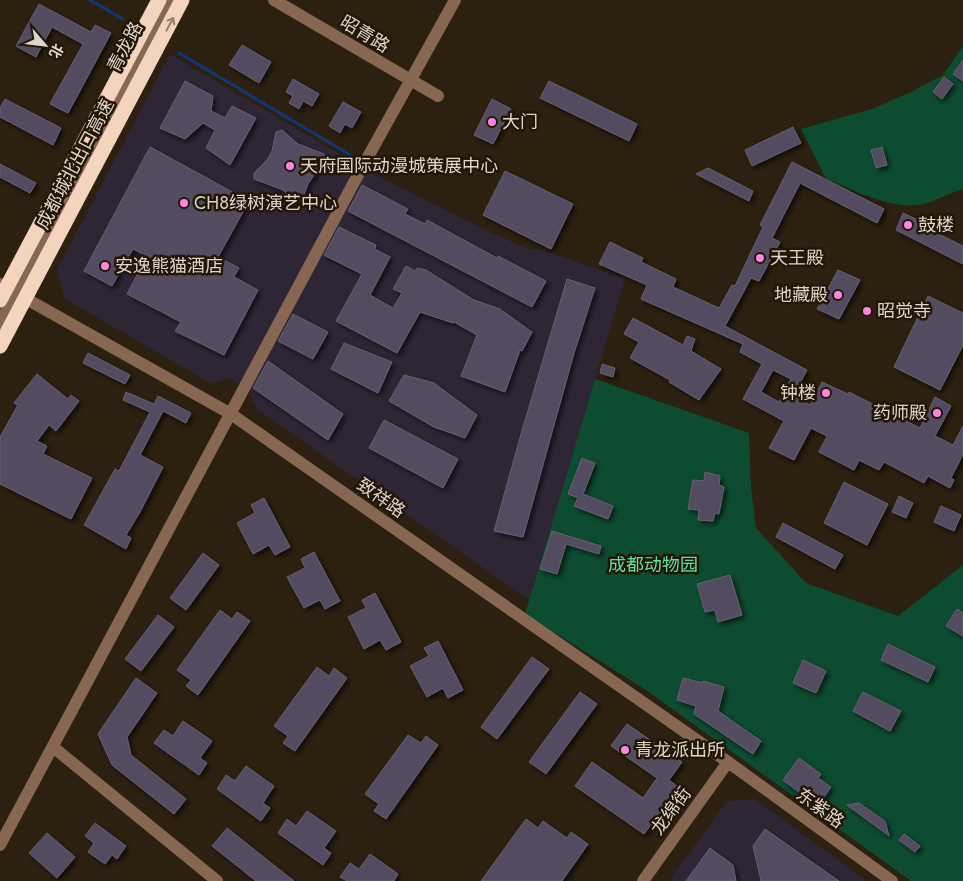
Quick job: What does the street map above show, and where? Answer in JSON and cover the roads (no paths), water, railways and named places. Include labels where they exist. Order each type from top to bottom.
[{"type":"highway","name":"成都城北出口高速","points":[[0,300],[159,0]]},
{"type":"highway","name":"成都城北出口高速","points":[[0,346],[182,0]]},
{"type":"street","name":"青龙路","points":[[0,323],[170,0]]},
{"type":"street","name":"昭青路","points":[[274,0],[409,81],[438,96]]},
{"type":"street","points":[[0,845],[359,173],[455,0]]},
{"type":"street","name":"致祥路","points":[[0,284],[231,414],[728,762]]},
{"type":"street","points":[[53,747],[217,881]]},
{"type":"street","name":"龙绵街","points":[[643,881],[728,762]]},
{"type":"street","name":"东紫路","points":[[728,762],[892,881]]},
{"type":"waterway","points":[[90,0],[123,19]]},
{"type":"waterway","points":[[179,53],[362,162]]},
{"type":"waterway","points":[[368,165],[385,174]]},
{"type":"place","name":"大门","points":[[492,122]]},
{"type":"place","name":"天府国际动漫城策展中心","points":[[290,166]]},
{"type":"place","name":"CH8绿树演艺中心","points":[[184,203]]},
{"type":"place","name":"鼓楼","points":[[908,225]]},
{"type":"place","name":"天王殿","points":[[760,258]]},
{"type":"place","name":"安逸熊猫酒店","points":[[105,266]]},
{"type":"place","name":"地藏殿","points":[[838,295]]},
{"type":"place","name":"昭觉寺","points":[[867,311]]},
{"type":"place","name":"钟楼","points":[[826,393]]},
{"type":"place","name":"药师殿","points":[[937,413]]},
{"type":"place","name":"青龙派出所","points":[[625,750]]},
{"type":"park label","name":"成都动物园","points":[[653,565]]}]
